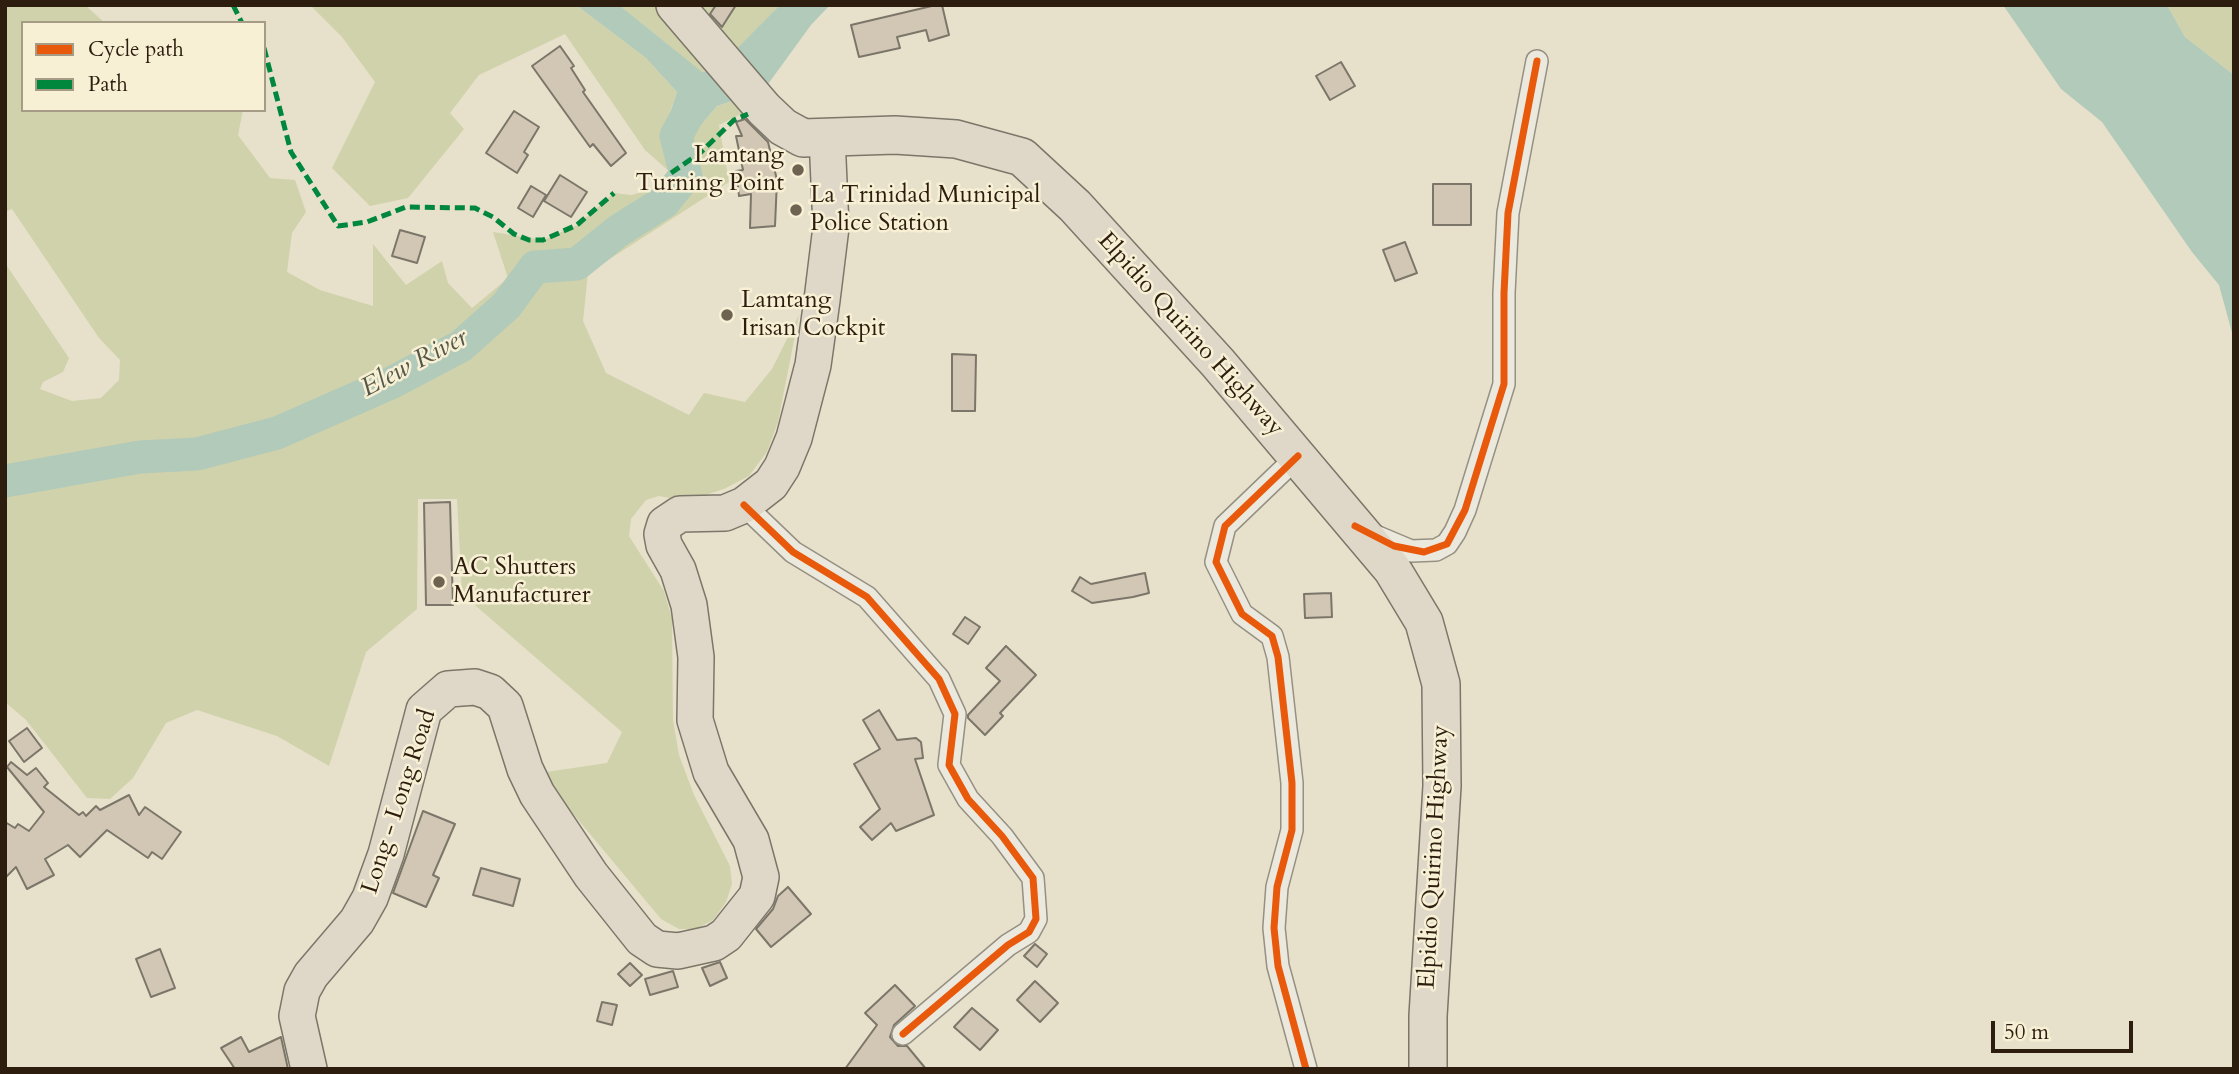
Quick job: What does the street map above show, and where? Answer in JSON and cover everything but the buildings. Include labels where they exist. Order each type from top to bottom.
[{"type":"highway","name":"Elpidio Quirino Highway","points":[[678,7],[753,98],[783,127],[803,138],[956,139],[1022,157],[1103,236],[1298,456],[1392,569],[1424,622],[1441,684],[1442,777],[1428,1016],[1428,1069]]},
{"type":"main road","name":"Long - Long Road","points":[[309,1069],[297,1016],[302,991],[311,975],[357,921],[370,898],[386,854],[424,710],[448,689],[475,687],[490,692],[505,706],[525,769],[537,794],[591,874],[642,939],[657,949],[692,949],[714,943],[726,935],[757,896],[761,877],[751,840],[705,757],[695,720],[696,657],[689,605],[662,534],[665,524],[680,514],[725,513],[744,505],[771,484],[782,467],[794,438],[813,365],[831,227],[827,137]]},
{"type":"street","points":[[1355,526],[1394,546],[1424,552],[1447,544],[1465,510],[1504,384],[1508,213],[1537,61]]},
{"type":"street","points":[[1298,456],[1225,526],[1216,562],[1242,614],[1272,636],[1278,657],[1292,783],[1292,830],[1277,887],[1274,928],[1278,966],[1306,1069]]},
{"type":"street","points":[[744,505],[793,552],[867,597],[939,680],[955,714],[949,765],[968,799],[1002,836],[1033,878],[1036,919],[1029,932],[1008,945],[903,1034]]},
{"type":"shaded area","points":[[5,5],[85,5],[103,21],[21,21],[21,112],[243,112],[238,135],[270,178],[295,180],[306,212],[292,233],[287,272],[320,290],[373,306],[373,244],[406,285],[442,261],[448,283],[472,308],[508,278],[493,232],[543,240],[577,225],[614,193],[631,195],[666,186],[671,173],[645,150],[565,34],[479,75],[450,113],[464,129],[408,198],[370,206],[332,168],[375,82],[342,37],[310,5],[576,5],[646,58],[677,92],[668,118],[695,132],[717,106],[740,99],[751,109],[719,125],[729,182],[588,273],[583,321],[606,373],[689,415],[704,393],[745,402],[772,369],[799,315],[778,422],[767,452],[749,476],[724,489],[686,501],[659,496],[646,500],[631,519],[629,536],[664,591],[672,619],[673,720],[679,755],[694,795],[730,866],[732,884],[726,902],[713,920],[696,929],[679,929],[661,919],[554,791],[546,772],[607,763],[622,732],[462,594],[457,499],[418,499],[417,609],[366,652],[329,766],[277,736],[197,710],[166,723],[133,778],[110,799],[87,798],[26,720],[5,702],[5,263],[69,358],[63,372],[43,382],[40,389],[72,401],[101,398],[119,380],[120,360],[99,338],[12,209],[5,212]]},
{"type":"shaded area","points":[[576,5],[619,5],[702,72],[715,71],[780,5],[830,5],[811,25],[763,91],[717,106],[695,132],[668,119],[677,92],[646,58]]},
{"type":"shaded area","points":[[619,5],[654,5],[715,71],[701,72]]},
{"type":"shaded area","points":[[695,5],[780,5],[732,56]]},
{"type":"shaded area","points":[[2003,5],[2167,5],[2185,37],[2234,75],[2234,340],[2219,285],[2192,252],[2102,122],[2061,89]]},
{"type":"shaded area","points":[[2167,5],[2234,5],[2234,75],[2185,37]]},
{"type":"waterway","name":"Elew River","points":[[5,481],[140,457],[197,454],[277,433],[393,382],[461,346],[506,306],[535,267],[577,264],[618,231],[664,202],[686,175],[676,136],[700,92]]},
{"type":"marked path","points":[[233,5],[241,21]]},
{"type":"marked path","points":[[266,56],[291,152],[338,226],[367,222],[406,207],[475,208],[493,217],[514,234],[529,240],[543,240],[577,225],[614,193]]},
{"type":"marked path","points":[[671,173],[700,153],[734,120],[748,114]]},
{"type":"cycle path","points":[[1355,526],[1394,546],[1424,552],[1447,544],[1465,510],[1504,384],[1504,293],[1508,213],[1537,61]]},
{"type":"cycle path","points":[[1298,456],[1225,526],[1216,562],[1242,614],[1272,636],[1278,657],[1292,783],[1292,830],[1277,887],[1274,928],[1278,966],[1306,1069]]},
{"type":"cycle path","points":[[744,505],[793,552],[867,597],[939,679],[955,714],[949,765],[968,799],[1002,836],[1033,878],[1036,919],[1029,932],[1008,945],[903,1034]]},
{"type":"place","name":"Lamtang Turning Point","points":[[798,170]]},
{"type":"place","name":"La Trinidad Municipal Police Station","points":[[796,210]]},
{"type":"place","name":"Lamtang Irisan Cockpit","points":[[727,315]]},
{"type":"place","name":"AC Shutters Manufacturer","points":[[439,582]]}]
